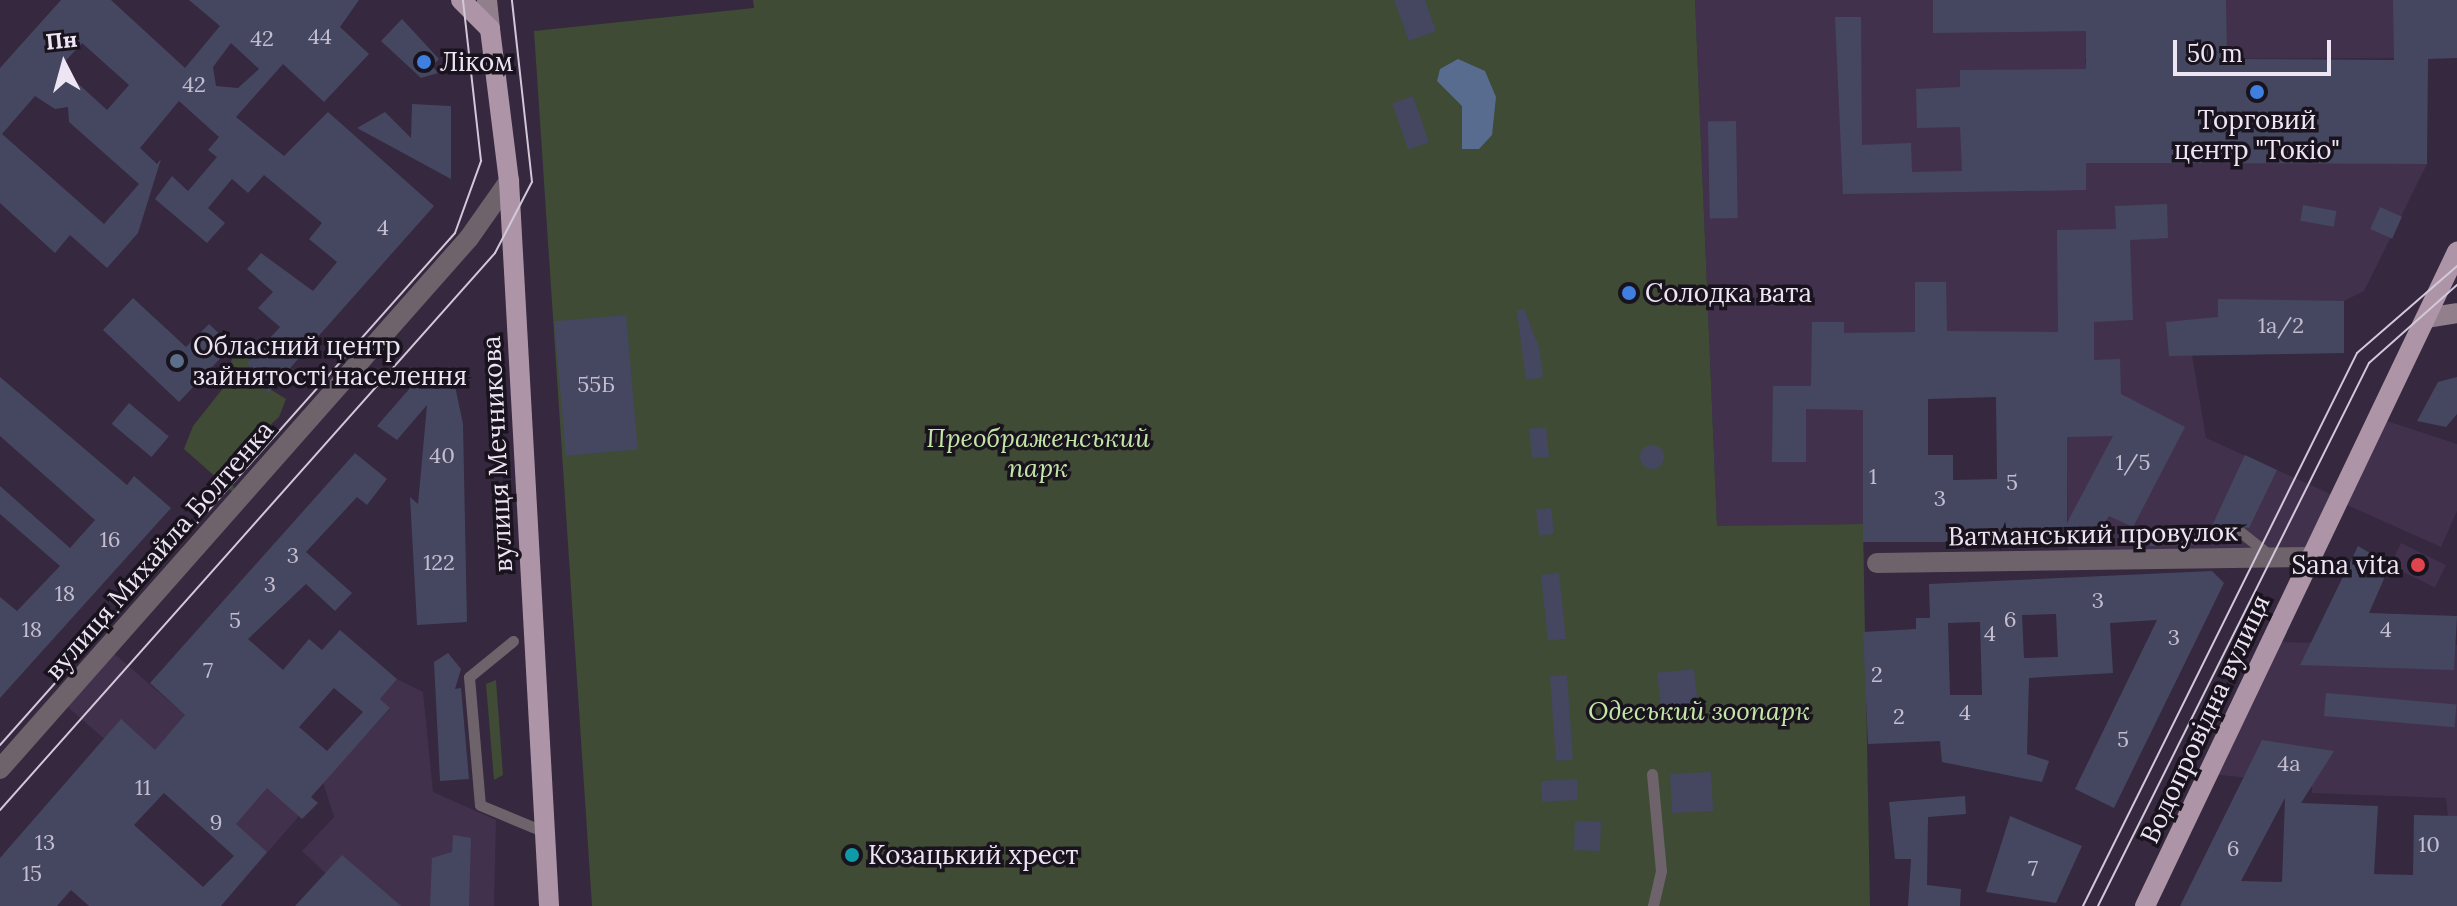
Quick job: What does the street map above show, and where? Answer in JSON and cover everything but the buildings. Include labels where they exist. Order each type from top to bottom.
[{"type":"main road","points":[[461,0],[490,29]]},
{"type":"main road","name":"вулиця Мечникова","points":[[487,0],[509,181],[549,906]]},
{"type":"main road","name":"Водопровідна вулиця","points":[[2145,906],[2457,252]]},
{"type":"main road","points":[[2426,318],[2457,313]]},
{"type":"street","name":"вулиця Михайла Болтенка","points":[[0,769],[469,238],[509,181]]},
{"type":"street","name":"Ватманський провулок","points":[[1877,563],[2311,557]]},
{"type":"lane","points":[[2238,530],[2273,558]]},
{"type":"lane","points":[[513,641],[469,677],[480,805],[546,833]]},
{"type":"lane","points":[[1652,774],[1661,871],[1653,906]]},
{"type":"shaded area","points":[[1695,0],[2457,0],[2457,58],[2085,59],[2101,163],[2427,164],[2364,291],[2344,301],[2344,353],[2192,355],[2206,438],[2337,497],[2308,556],[2068,559],[2066,381],[1863,370],[1863,524],[1717,527]]},
{"type":"shaded area","points":[[2378,418],[2457,444],[2457,511],[2441,547],[2338,501]]},
{"type":"shaded area","name":"Sana vita","points":[[2401,543],[2446,565],[2435,587],[2390,565]]},
{"type":"shaded area","points":[[2273,642],[2457,645],[2457,906],[2446,798],[2312,793],[2312,784],[2210,774]]},
{"type":"shaded area","points":[[109,649],[300,815],[253,869],[62,703]]},
{"type":"shaded area","points":[[397,679],[423,692],[433,792],[496,820],[494,906],[360,906],[302,851],[334,817],[323,782],[390,709],[380,699]]},
{"type":"green space","name":"Преображенський парк","points":[[753,0],[1695,0],[1717,526],[1863,524],[1870,906],[592,906],[534,31],[754,8]]},
{"type":"green space","points":[[242,344],[250,347],[251,377],[286,399],[279,417],[227,465],[236,495],[184,449],[193,426],[236,372],[231,361]]},
{"type":"green space","points":[[496,680],[503,775],[494,780],[486,684]]},
{"type":"water","points":[[1458,59],[1485,71],[1496,97],[1492,135],[1479,149],[1462,149],[1462,106],[1437,81],[1440,69]]},
{"type":"tram line","points":[[0,745],[455,233],[481,161],[463,0]]},
{"type":"tram line","points":[[0,810],[495,253],[532,182],[512,0]]},
{"type":"tram line","points":[[2083,906],[2357,353],[2457,266]]},
{"type":"tram line","points":[[2098,906],[2369,363],[2457,285]]},
{"type":"place","name":"Ліком","points":[[424,62]]},
{"type":"place","name":"Торговий центр \"Токіо\"","points":[[2257,92]]},
{"type":"place","name":"Солодка вата","points":[[1629,293]]},
{"type":"place","name":"Обласний центр зайнятості населення","points":[[177,361]]},
{"type":"place","name":"Sana vita","points":[[2418,565]]},
{"type":"place","name":"Козацький хрест","points":[[852,855]]},
{"type":"park label","name":"Одеський зоопарк","points":[[1699,711]]}]
